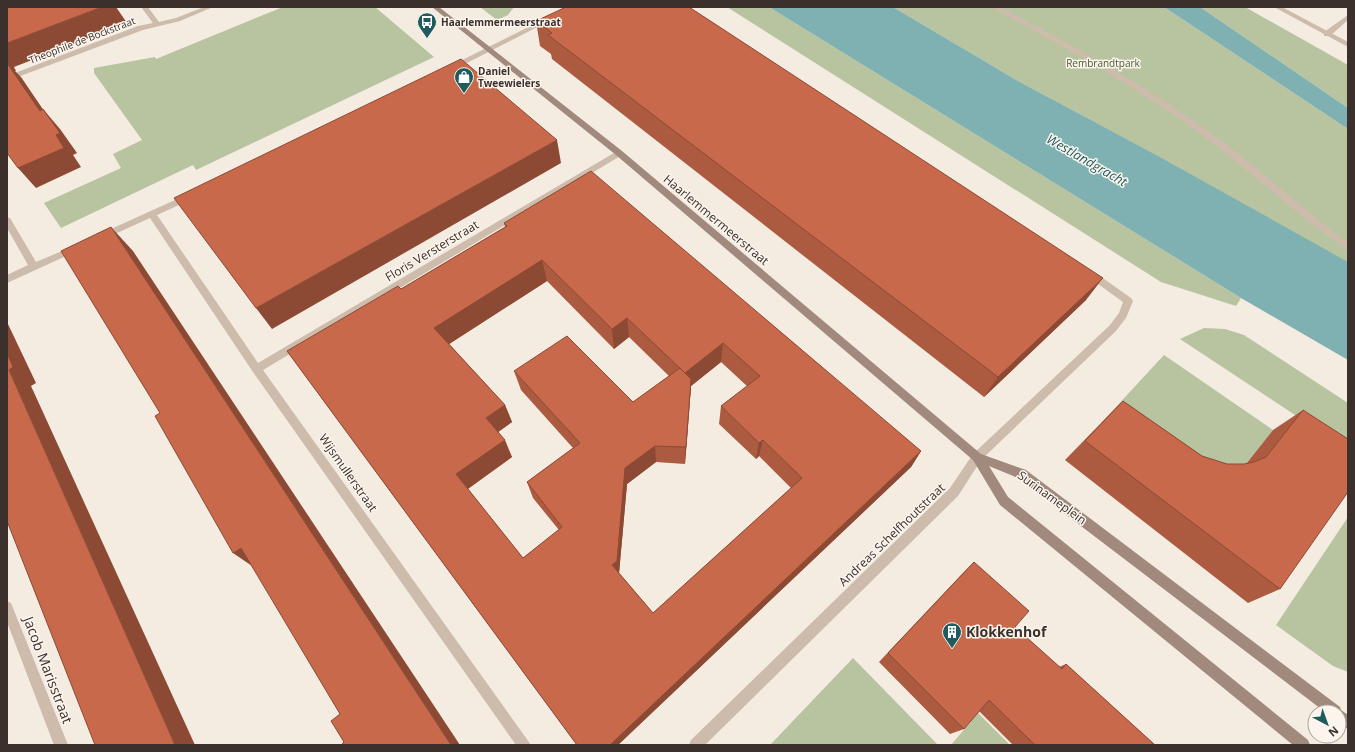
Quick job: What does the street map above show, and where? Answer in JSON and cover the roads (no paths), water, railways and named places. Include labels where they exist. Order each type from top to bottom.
[{"type":"main road","name":"Haarlemmermeerstraat","points":[[434,7],[619,153],[977,457]]},
{"type":"main road","name":"Surinameplein","points":[[977,457],[1022,474],[1324,704]]},
{"type":"main road","points":[[977,457],[1004,501],[1303,745]]},
{"type":"street","points":[[144,7],[158,25]]},
{"type":"street","name":"Theophile de Bockstraat","points":[[7,79],[141,28],[178,20],[210,7]]},
{"type":"street","points":[[446,70],[574,7]]},
{"type":"street","points":[[995,7],[1124,78],[1160,101],[1207,135],[1348,248]]},
{"type":"street","points":[[1277,7],[1348,45]]},
{"type":"street","points":[[1327,34],[1348,17]]},
{"type":"street","name":"Floris Versterstraat","points":[[257,369],[619,153]]},
{"type":"street","points":[[96,239],[152,215],[194,194]]},
{"type":"street","name":"Wijsmullerstraat","points":[[152,215],[257,369],[524,745]]},
{"type":"street","points":[[7,220],[34,267]]},
{"type":"street","points":[[7,279],[82,245]]},
{"type":"street","name":"Andreas Schelfhoutstraat","points":[[696,745],[954,492],[977,457],[1113,328],[1123,315],[1128,301],[1086,270]]},
{"type":"street","name":"Jacob Marisstraat","points":[[7,607],[61,745]]},
{"type":"water","name":"Westlandgracht","points":[[769,7],[893,7],[1018,81],[1160,157],[1348,262],[1348,360],[1241,298]]},
{"type":"water","points":[[1164,7],[1200,7],[1348,108],[1348,129]]},
{"type":"place","name":"Haarlemmermeerstraat","points":[[427,39]]},
{"type":"place","name":"Daniel Tweewielers","points":[[464,94]]},
{"type":"place","name":"Klokkenhof","points":[[952,649]]},
{"type":"park label","name":"Rembrandtpark","points":[[1103,63]]}]
